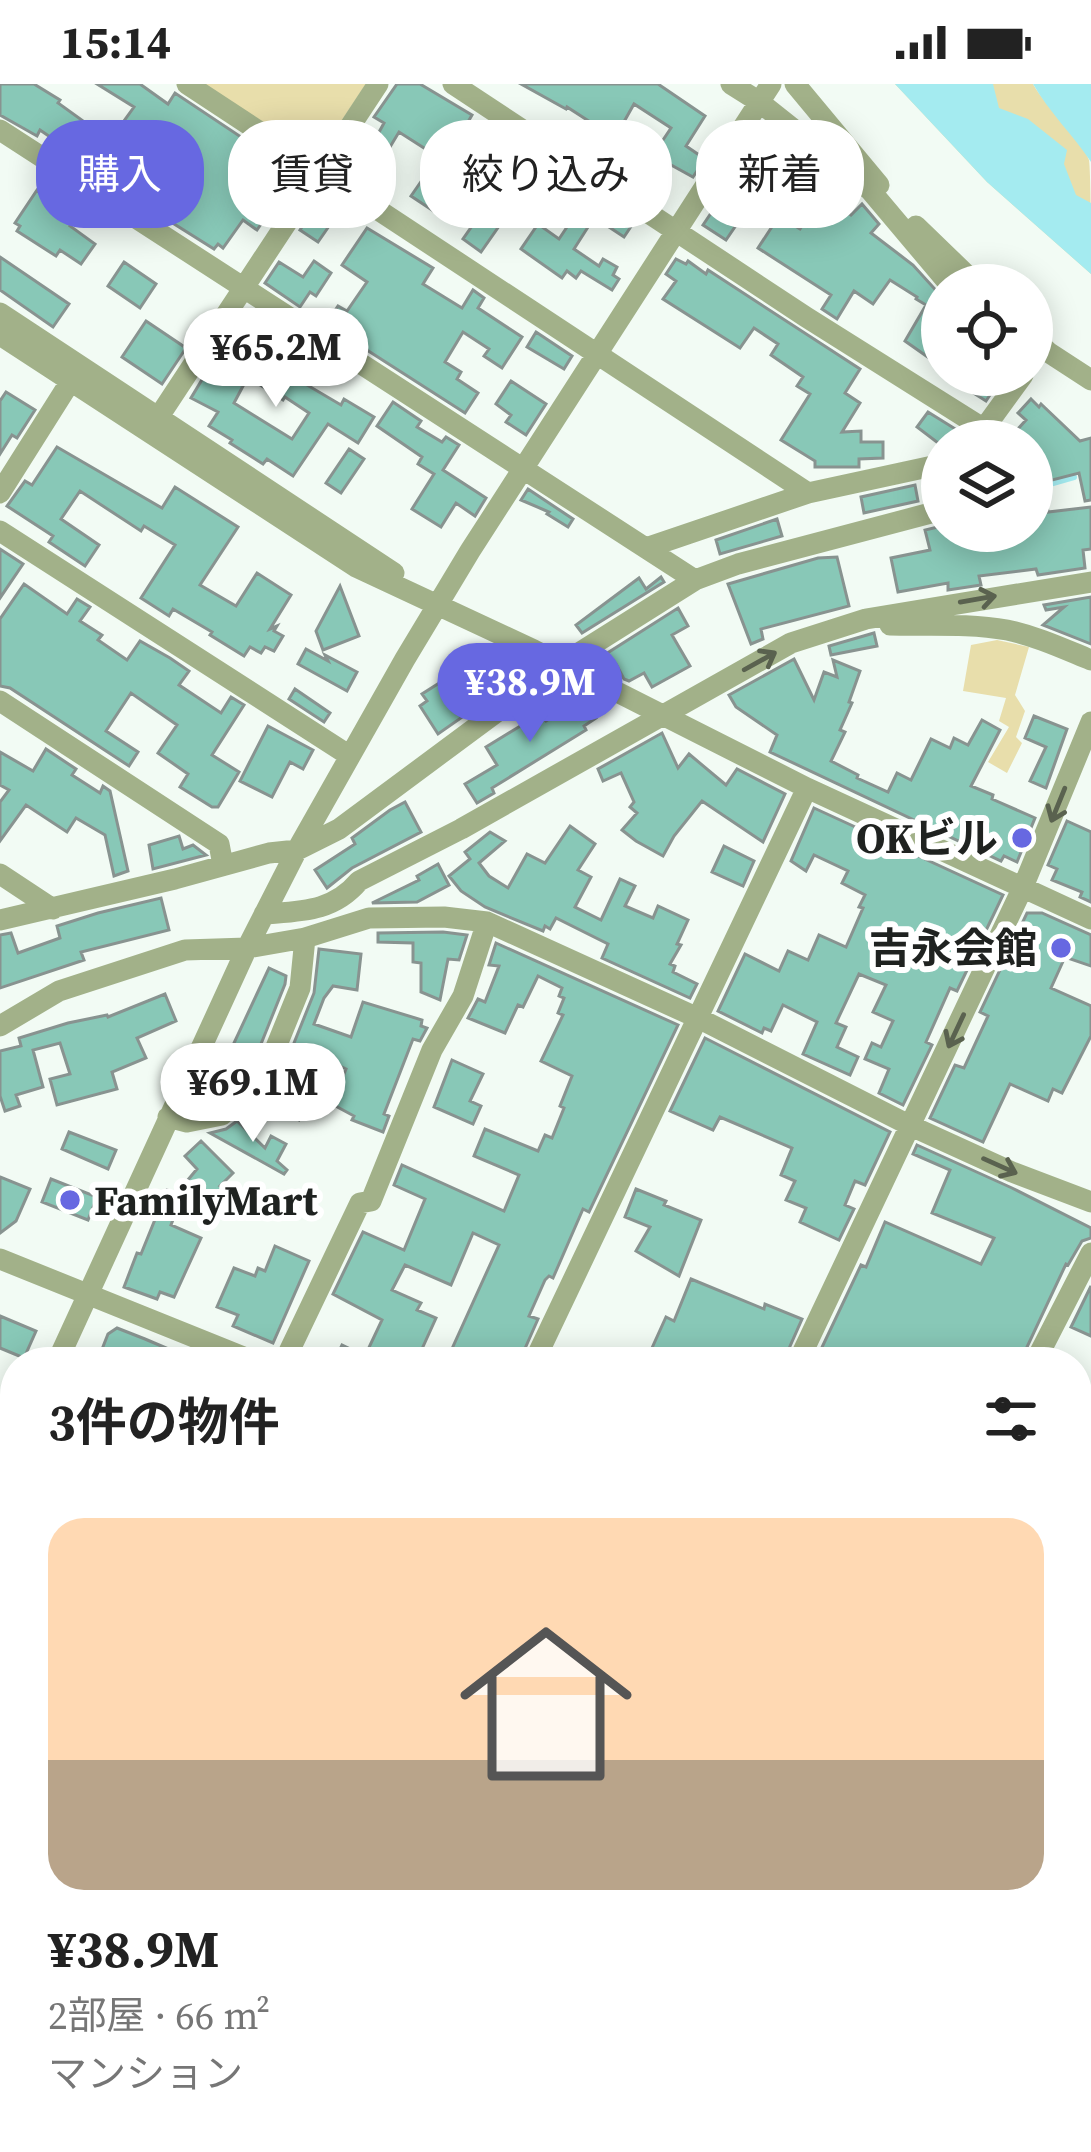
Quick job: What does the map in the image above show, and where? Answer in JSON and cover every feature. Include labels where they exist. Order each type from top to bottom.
[{"type":"street","points":[[187,84],[241,120]]},
{"type":"street","points":[[355,120],[378,84]]},
{"type":"street","points":[[453,84],[957,420]]},
{"type":"street","points":[[731,84],[765,92],[870,190],[932,264]]},
{"type":"street","points":[[795,84],[910,221],[955,264]]},
{"type":"street","points":[[63,1347],[297,850],[439,604],[765,92]]},
{"type":"street","points":[[0,130],[695,580]]},
{"type":"street","points":[[396,222],[808,493]]},
{"type":"street","points":[[154,424],[283,228]]},
{"type":"street","points":[[0,313],[75,373],[356,567],[807,788],[1091,919]]},
{"type":"street","points":[[0,335],[75,373]]},
{"type":"street","points":[[1053,354],[1091,380]]},
{"type":"street","points":[[0,493],[75,373]]},
{"type":"street","points":[[646,548],[808,493],[921,469]]},
{"type":"street","points":[[0,920],[297,850],[339,830],[560,665],[695,580],[921,516]]},
{"type":"street","points":[[0,531],[350,756]]},
{"type":"street","points":[[265,914],[307,912],[349,894],[359,881],[443,839],[791,643],[866,619],[1091,582]]},
{"type":"street","points":[[866,619],[890,625],[1004,630],[1091,659]]},
{"type":"street","points":[[0,701],[219,844],[223,865]]},
{"type":"street","points":[[805,1347],[1023,887],[1091,722]]},
{"type":"street","points":[[541,1347],[807,788]]},
{"type":"street","points":[[0,874],[53,909]]},
{"type":"street","points":[[0,1026],[59,991],[185,950],[247,948],[304,938],[370,918],[487,922],[698,1018],[911,1126],[1091,1202]]},
{"type":"street","points":[[291,1347],[360,1203],[371,1201],[432,1050],[463,996],[487,922]]},
{"type":"street","points":[[168,1117],[187,1123],[222,1115],[270,1062],[300,988],[304,938]]},
{"type":"street","points":[[1044,1347],[1091,1253]]},
{"type":"street","points":[[0,1259],[218,1347]]},
{"type":"shaded area","points":[[202,84],[366,84],[342,120],[257,120]]},
{"type":"shaded area","points":[[895,84],[1033,84],[1089,160],[1091,274],[987,182]]},
{"type":"shaded area","points":[[997,640],[1029,647],[1015,695],[1025,711],[1016,737],[1022,743],[1007,773],[988,762],[1009,727],[999,721],[1006,698],[963,691],[971,645]]},
{"type":"water","points":[[895,84],[993,84],[999,108],[1028,119],[1067,150],[1064,164],[1076,195],[1091,203],[1091,274],[987,182]]},
{"type":"water","points":[[1033,84],[1091,84],[1091,162],[1046,104]]},
{"type":"building","points":[[0,84],[34,84],[82,120],[36,120],[36,135],[0,115]]},
{"type":"building","points":[[97,84],[140,84],[168,104],[175,93],[228,128],[228,228],[237,228],[223,248],[218,244],[214,249],[181,228],[204,228],[204,120],[125,120],[134,107]]},
{"type":"building","points":[[397,84],[420,84],[472,115],[469,120],[420,120],[420,145],[399,132],[396,137],[396,120],[374,117]]},
{"type":"building","points":[[521,84],[658,84],[705,116],[696,120],[696,130],[686,146],[696,153],[696,172],[693,177],[672,165],[672,120],[659,120],[634,104],[625,120],[587,120]]},
{"type":"building","points":[[36,192],[36,228],[73,228],[95,244],[81,264],[60,250],[56,256],[17,231],[20,226],[15,223]]},
{"type":"building","points":[[864,206],[879,224],[871,233],[921,274],[921,302],[890,280],[873,304],[854,291],[837,319],[822,309],[831,295],[758,248],[771,228],[864,228]]},
{"type":"building","points":[[301,228],[328,228],[318,242]]},
{"type":"building","points":[[367,228],[433,268],[423,284],[462,308],[473,290],[484,298],[478,308],[522,337],[502,368],[484,356],[489,349],[463,332],[445,362],[461,372],[457,379],[478,393],[465,413],[328,321],[338,306],[347,311],[367,282],[342,265]]},
{"type":"building","points":[[471,228],[498,228],[481,252],[463,239]]},
{"type":"building","points":[[535,228],[559,239],[566,228],[587,228],[574,249],[599,266],[603,259],[617,267],[613,275],[619,279],[612,290],[581,271],[576,278],[567,271],[562,278],[521,249]]},
{"type":"building","points":[[708,228],[734,228],[726,240]]},
{"type":"building","points":[[0,257],[69,304],[53,327],[0,290]]},
{"type":"building","points":[[676,259],[706,274],[708,270],[860,369],[845,393],[860,403],[842,432],[861,431],[861,442],[883,442],[883,458],[859,459],[859,467],[815,467],[815,461],[781,440],[810,394],[797,386],[803,377],[771,355],[778,344],[754,328],[740,348],[663,299],[676,281],[666,274]]},
{"type":"building","points":[[314,261],[331,273],[316,296],[310,292],[300,307],[265,283],[279,262],[303,277]]},
{"type":"building","points":[[124,262],[156,284],[140,308],[108,286]]},
{"type":"building","points":[[921,314],[921,352],[905,341]]},
{"type":"building","points":[[146,321],[186,348],[162,384],[122,357]]},
{"type":"building","points":[[271,323],[286,333],[268,362],[341,405],[344,399],[374,417],[358,443],[328,424],[293,476],[230,443],[209,426],[218,412],[191,398],[209,368],[243,386],[234,403],[292,439],[309,413],[239,371]]},
{"type":"building","points":[[536,332],[572,356],[564,369],[527,347]]},
{"type":"building","points":[[511,381],[546,404],[526,435],[506,422],[511,415],[496,404]]},
{"type":"building","points":[[6,392],[35,410],[0,454],[0,401]]},
{"type":"building","points":[[1031,399],[1080,441],[1091,438],[1091,500],[1085,501],[1079,473],[1053,480],[1053,420],[1026,420],[1018,413]]},
{"type":"building","points":[[393,402],[421,421],[417,427],[442,442],[446,437],[459,445],[443,470],[486,498],[475,516],[456,503],[441,527],[412,509],[434,474],[418,464],[422,457],[377,426]]},
{"type":"building","points":[[57,447],[162,508],[175,487],[238,527],[200,585],[236,606],[257,573],[291,595],[270,629],[277,626],[274,631],[283,636],[274,651],[265,647],[261,653],[250,647],[244,656],[173,609],[169,616],[141,598],[175,545],[144,526],[141,531],[80,491],[61,519],[99,545],[85,566],[49,542],[53,536],[7,506],[25,481],[32,485]]},
{"type":"building","points":[[349,449],[364,459],[341,493],[326,483]]},
{"type":"building","points":[[915,485],[918,501],[864,513],[861,497]]},
{"type":"building","points":[[528,489],[573,519],[568,527],[521,500]]},
{"type":"building","points":[[1091,507],[1091,549],[1083,550],[1085,568],[979,576],[981,585],[948,590],[948,583],[898,592],[891,558],[921,552],[1053,552],[1053,511]]},
{"type":"building","points":[[777,519],[782,536],[720,554],[716,540]]},
{"type":"building","points":[[0,549],[23,564],[0,598]]},
{"type":"building","points":[[837,557],[849,606],[761,629],[763,639],[751,644],[728,584]]},
{"type":"building","points":[[661,577],[664,582],[582,633],[576,625],[639,578],[646,589]]},
{"type":"building","points":[[24,584],[67,614],[77,599],[90,607],[80,621],[127,660],[140,641],[170,658],[189,671],[179,685],[221,713],[231,697],[244,705],[212,755],[239,772],[218,807],[180,787],[188,774],[158,753],[177,725],[131,693],[106,731],[138,752],[129,766],[0,686],[0,619]]},
{"type":"building","points":[[340,586],[359,636],[323,650],[316,631]]},
{"type":"building","points":[[1091,597],[1091,644],[1043,625],[1064,607],[1046,610],[1044,605]]},
{"type":"building","points":[[678,608],[688,626],[672,635],[690,666],[652,687],[644,673],[629,681],[616,664],[604,668],[598,659]]},
{"type":"building","points":[[874,633],[877,646],[831,655],[829,646]]},
{"type":"building","points":[[306,649],[357,672],[347,691],[298,664]]},
{"type":"building","points":[[505,654],[521,676],[438,734],[420,706],[427,701],[422,694],[455,673],[462,683],[468,681]]},
{"type":"building","points":[[794,659],[814,700],[824,672],[837,677],[833,660],[860,671],[840,730],[845,732],[831,761],[888,792],[897,773],[911,780],[931,739],[950,748],[954,738],[968,745],[982,720],[1000,730],[971,786],[1035,818],[1017,862],[1004,856],[1001,861],[770,752],[777,735],[736,707],[729,695]]},
{"type":"building","points":[[295,689],[330,713],[324,722],[289,699]]},
{"type":"building","points":[[584,698],[596,718],[584,726],[586,730],[492,788],[494,793],[477,803],[465,784],[497,765],[486,747],[527,722],[524,717],[538,709],[546,721]]},
{"type":"building","points":[[1034,716],[1067,729],[1046,788],[1030,781],[1046,747],[1025,738]]},
{"type":"building","points":[[268,726],[313,750],[303,769],[290,762],[272,797],[240,781]]},
{"type":"building","points":[[662,733],[678,768],[689,754],[726,785],[737,769],[785,794],[763,842],[702,801],[663,856],[622,830],[637,813],[630,807],[634,802],[621,773],[603,781],[598,769]]},
{"type":"building","points":[[46,749],[76,769],[72,775],[100,793],[103,786],[110,791],[128,871],[114,876],[105,835],[76,818],[67,832],[26,805],[0,841],[0,802],[9,790],[0,785],[0,752],[33,771]]},
{"type":"building","points":[[405,802],[421,832],[352,868],[327,888],[315,870]]},
{"type":"building","points":[[814,808],[1003,895],[957,991],[950,988],[926,1042],[932,1045],[903,1105],[879,1093],[889,1069],[865,1059],[872,1043],[881,1047],[893,1021],[873,1012],[886,985],[859,974],[836,1023],[846,1027],[837,1047],[858,1057],[850,1075],[803,1054],[817,1022],[783,1005],[771,1031],[764,1028],[762,1033],[718,1011],[745,954],[779,971],[788,951],[808,960],[819,935],[846,947],[865,895],[842,883],[848,871],[814,855],[806,871],[791,861]]},
{"type":"building","points":[[1067,821],[1091,832],[1091,902],[1080,897],[1082,892],[1052,880],[1057,869],[1048,865]]},
{"type":"building","points":[[570,826],[595,844],[578,870],[591,877],[575,907],[601,920],[620,879],[635,886],[625,906],[653,918],[658,906],[688,920],[670,964],[675,966],[673,972],[697,984],[690,998],[602,958],[608,944],[556,918],[543,931],[485,907],[449,876],[470,859],[465,852],[490,832],[505,841],[479,863],[508,888],[527,854],[545,863]]},
{"type":"building","points":[[179,836],[183,849],[193,845],[206,855],[153,869],[149,845]]},
{"type":"building","points":[[724,846],[754,861],[743,886],[712,872]]},
{"type":"building","points":[[438,864],[449,885],[417,902],[372,903],[419,880],[417,876]]},
{"type":"building","points":[[161,898],[169,930],[81,952],[84,960],[0,988],[0,935],[11,933],[18,953],[60,938],[57,926]]},
{"type":"building","points":[[1027,913],[1042,913],[1091,935],[1091,966],[1065,957],[1051,988],[1091,1006],[1091,1036],[1062,1093],[1053,1089],[1048,1101],[1010,1084],[983,1142],[930,1118],[955,1065],[964,1068],[988,1016],[980,1012]]},
{"type":"building","points":[[378,933],[467,935],[459,960],[448,959],[440,1000],[421,992],[421,963],[413,962],[413,943],[378,942]]},
{"type":"building","points":[[496,943],[678,1025],[589,1212],[583,1209],[553,1278],[545,1280],[529,1316],[538,1319],[526,1347],[453,1347],[499,1245],[473,1233],[451,1285],[405,1265],[392,1290],[421,1303],[417,1310],[436,1318],[423,1347],[369,1347],[382,1320],[333,1294],[363,1232],[404,1250],[425,1199],[394,1185],[402,1165],[504,1211],[519,1175],[474,1156],[485,1129],[538,1151],[545,1135],[552,1138],[564,1108],[560,1106],[572,1076],[541,1061],[563,1015],[558,1013],[562,988],[538,976],[505,1033],[468,1018],[478,999],[485,1002],[499,966],[489,965]]},
{"type":"building","points":[[319,949],[361,954],[357,990],[333,986],[314,1024],[351,1037],[363,1002],[422,1020],[421,1026],[427,1028],[420,1041],[413,1039],[384,1114],[389,1116],[383,1132],[352,1120],[354,1116],[332,1104],[346,1069],[331,1062],[299,1120],[259,1096],[284,1068],[314,993]]},
{"type":"building","points":[[269,968],[286,976],[285,984],[257,1054],[214,1101],[206,1103]]},
{"type":"building","points":[[165,994],[176,1021],[137,1038],[146,1058],[112,1072],[117,1089],[57,1105],[50,1079],[70,1074],[60,1043],[33,1050],[43,1087],[16,1095],[20,1106],[5,1111],[0,1096],[0,1051],[21,1046],[19,1038],[108,1017]]},
{"type":"building","points":[[705,1038],[890,1132],[865,1185],[855,1181],[845,1205],[854,1209],[839,1240],[800,1222],[806,1208],[786,1200],[795,1181],[781,1175],[792,1148],[720,1117],[713,1130],[670,1111]]},
{"type":"building","points":[[452,1060],[483,1074],[470,1101],[481,1106],[473,1124],[434,1107]]},
{"type":"building","points":[[237,1121],[265,1148],[271,1136],[286,1144],[277,1161],[287,1170],[284,1174],[210,1133]]},
{"type":"building","points":[[69,1132],[116,1150],[108,1169],[62,1149]]},
{"type":"building","points":[[201,1141],[233,1173],[220,1186],[234,1195],[226,1207],[187,1181],[197,1169],[185,1156]]},
{"type":"building","points":[[917,1145],[1091,1228],[1091,1238],[1082,1241],[1066,1264],[1027,1347],[822,1347],[885,1222],[981,1264],[994,1238],[932,1213],[950,1170],[913,1154]]},
{"type":"building","points":[[0,1177],[30,1189],[16,1221],[0,1233]]},
{"type":"building","name":"FamilyMart","points":[[51,1179],[97,1197],[88,1220],[42,1202]]},
{"type":"building","points":[[636,1189],[701,1220],[679,1276],[636,1251],[650,1227],[625,1217]]},
{"type":"building","points":[[167,1190],[182,1196],[171,1225],[201,1238],[174,1297],[160,1292],[157,1299],[124,1287]]},
{"type":"building","points":[[275,1246],[309,1261],[273,1343],[233,1326],[238,1315],[217,1307],[234,1268],[255,1276],[258,1268],[265,1271]]},
{"type":"building","points":[[691,1279],[802,1319],[790,1347],[652,1347],[666,1317],[674,1321]]},
{"type":"building","points":[[1091,1286],[1091,1336],[1071,1327]]},
{"type":"building","points":[[0,1316],[36,1331],[29,1347],[0,1347]]},
{"type":"building","points":[[117,1328],[163,1347],[103,1347],[108,1334]]},
{"type":"waterway","points":[[1053,483],[1074,477]]},
{"type":"place","name":"OKビル","points":[[1022,838]]},
{"type":"place","name":"吉永会館","points":[[1061,948]]},
{"type":"place","name":"FamilyMart","points":[[70,1200]]}]
